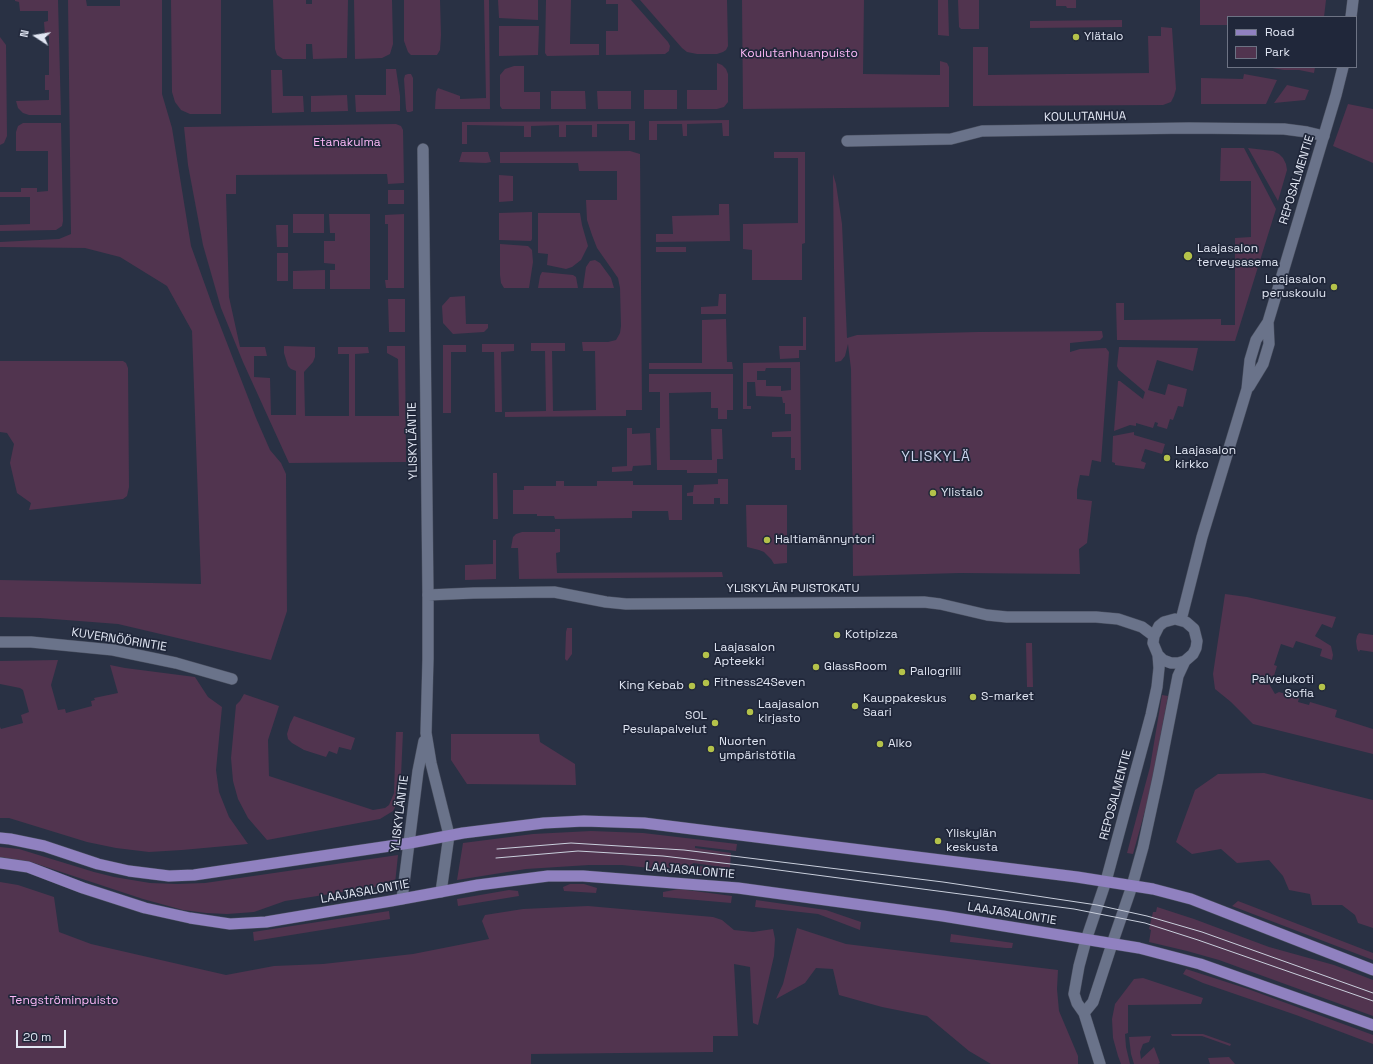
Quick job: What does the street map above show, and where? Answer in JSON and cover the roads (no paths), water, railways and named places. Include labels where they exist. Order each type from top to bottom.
[{"type":"main road","points":[[0,838],[44,846],[74,857],[129,871],[169,876],[220,872],[449,836],[544,823],[584,821],[644,823],[1106,881],[1153,889],[1191,899],[1373,970]]},
{"type":"main road","name":"LAAJASALONTIE","points":[[0,863],[28,867],[83,888],[145,908],[215,923],[245,924],[266,922],[484,884],[548,876],[582,876],[646,880],[738,888],[943,916],[1139,948],[1200,964],[1373,1025]]},
{"type":"street","points":[[1351,16],[1353,0]]},
{"type":"street","name":"REPOSALMENTIE","points":[[1181,620],[1202,537],[1247,389],[1250,360],[1256,340],[1268,322],[1336,96],[1343,68]]},
{"type":"street","name":"KOULUTANHUA","points":[[847,141],[951,140],[982,131],[1189,128],[1284,129],[1324,136]]},
{"type":"street","name":"YLISKYLÄNTIE","points":[[402,899],[418,771],[426,733],[428,595],[423,149]]},
{"type":"street","name":"YLISKYLÄN PUISTOKATU","points":[[428,595],[554,592],[606,602],[626,604],[924,602],[940,604],[986,615],[1007,617],[1096,617],[1118,619],[1142,627],[1154,636]]},
{"type":"street","points":[[1084,1014],[1093,1002],[1132,886],[1143,847],[1178,676],[1186,661],[1193,654],[1196,648],[1197,641],[1194,629],[1190,625],[1181,620],[1175,619],[1164,622],[1159,626],[1154,636],[1153,643],[1158,655],[1171,663],[1186,661]]},
{"type":"street","name":"KUVERNÖÖRINTIE","points":[[0,642],[31,642],[113,650],[176,663],[232,679]]},
{"type":"street","name":"REPOSALMENTIE","points":[[1100,1064],[1084,1014],[1077,1004],[1074,994],[1086,940],[1106,881],[1154,701],[1159,668],[1158,655]]},
{"type":"street","name":"YLISKYLÄNTIE","points":[[426,733],[431,763],[449,836],[441,892]]},
{"type":"tram line","points":[[497,849],[571,843],[684,850],[943,882],[1097,905],[1147,916],[1202,932],[1373,993]]},
{"type":"tram line","points":[[496,858],[578,851],[663,856],[1074,909],[1145,923],[1373,1001]]},
{"type":"place","name":"Ylätalo","points":[[1076,37]]},
{"type":"place","name":"Laajasalon terveysasema","points":[[1188,256]]},
{"type":"place","name":"Laajasalon peruskoulu","points":[[1334,287]]},
{"type":"place","name":"Laajasalon kirkko","points":[[1167,458]]},
{"type":"place","name":"Ylistalo","points":[[933,493]]},
{"type":"place","name":"Haltiamännyntori","points":[[767,540]]},
{"type":"place","name":"Kotipizza","points":[[837,635]]},
{"type":"place","name":"Laajasalon Apteekki","points":[[706,655]]},
{"type":"place","name":"GlassRoom","points":[[816,667]]},
{"type":"place","name":"Pallogrilli","points":[[902,672]]},
{"type":"place","name":"Fitness24Seven","points":[[706,683]]},
{"type":"place","name":"King Kebab","points":[[692,686]]},
{"type":"place","name":"Palvelukoti Sofia","points":[[1322,687]]},
{"type":"place","name":"S-market","points":[[973,697]]},
{"type":"place","name":"Kauppakeskus Saari","points":[[855,706]]},
{"type":"place","name":"Laajasalon kirjasto","points":[[750,712]]},
{"type":"place","name":"SOL Pesulapalvelut","points":[[715,723]]},
{"type":"place","name":"Alko","points":[[880,744]]},
{"type":"place","name":"Nuorten ympäristötila","points":[[711,749]]},
{"type":"place","name":"Yliskylän keskusta","points":[[938,841]]},
{"type":"district","name":"YLISKYLÄ","points":[[936,457]]},
{"type":"park label","name":"Koulutanhuanpuisto","points":[[799,54]]},
{"type":"park label","name":"Etanakulma","points":[[347,143]]},
{"type":"park label","name":"Tengströminpuisto","points":[[64,1001]]}]
